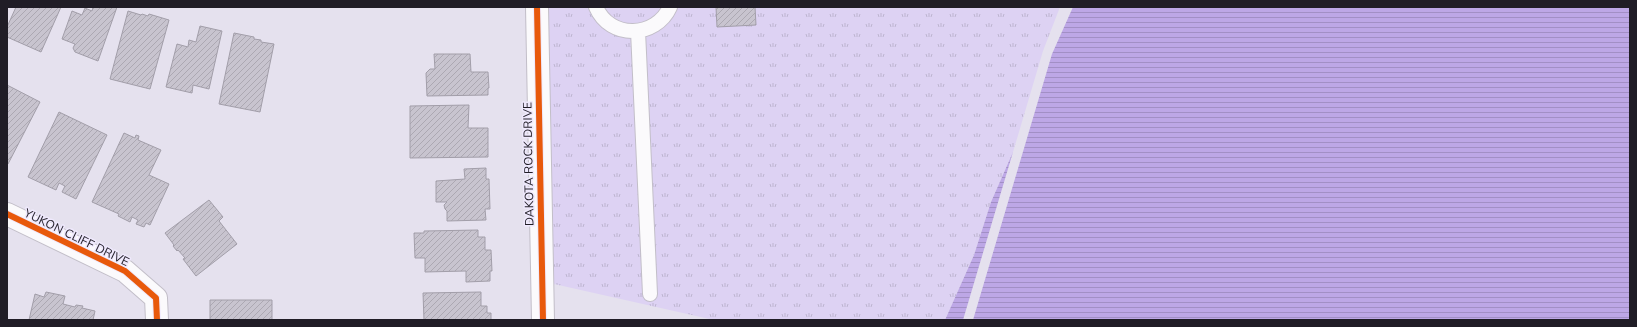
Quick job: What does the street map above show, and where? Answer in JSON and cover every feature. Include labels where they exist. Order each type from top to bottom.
[{"type":"street","name":"DAKOTA ROCK DRIVE","points":[[537,7],[542,320]]},
{"type":"street","name":"YUKON CLIFF DRIVE","points":[[7,214],[125,271],[156,298],[157,320]]},
{"type":"lane","points":[[596,7],[607,22],[612,26],[632,32],[645,30],[657,24],[667,14],[670,7]]},
{"type":"lane","points":[[638,31],[650,294]]},
{"type":"green space","points":[[548,7],[1060,7],[1043,51],[1013,152],[991,202],[974,255],[945,320],[714,320],[554,284]]},
{"type":"shaded area","points":[[1073,7],[1630,7],[1630,320],[973,320],[1052,54]]},
{"type":"shaded area","points":[[1013,152],[963,320],[945,320],[974,255],[991,202]]},
{"type":"building","points":[[16,7],[61,7],[41,52],[7,37],[7,27]]},
{"type":"building","points":[[93,7],[117,7],[98,61],[75,52],[73,48],[75,44],[62,39],[72,11],[82,15],[85,8],[92,11]]},
{"type":"building","points":[[716,7],[755,7],[756,25],[717,27]]},
{"type":"building","points":[[128,11],[148,16],[149,14],[169,20],[150,89],[110,79]]},
{"type":"building","points":[[200,26],[222,31],[209,89],[193,85],[192,93],[166,87],[177,44],[188,47],[189,40],[196,42]]},
{"type":"building","points":[[234,33],[254,37],[254,39],[261,40],[261,42],[274,44],[260,112],[219,104]]},
{"type":"building","points":[[434,54],[470,54],[471,72],[488,72],[488,95],[427,96],[426,73],[430,69],[435,69]]},
{"type":"building","points":[[7,85],[40,102],[8,164],[7,164]]},
{"type":"building","points":[[469,105],[468,128],[488,128],[488,157],[410,158],[410,106]]},
{"type":"building","points":[[59,112],[107,135],[76,199],[62,192],[65,186],[59,183],[56,190],[28,177]]},
{"type":"building","points":[[124,133],[135,138],[136,135],[139,136],[138,140],[161,150],[149,175],[169,184],[150,225],[146,223],[144,227],[136,224],[138,220],[132,217],[130,222],[118,216],[119,214],[92,202]]},
{"type":"building","points":[[486,168],[486,179],[489,179],[490,209],[485,209],[486,220],[447,221],[447,211],[444,205],[447,202],[436,202],[436,181],[465,179],[464,169]]},
{"type":"building","points":[[209,200],[223,217],[219,221],[237,244],[196,276],[183,259],[185,258],[173,246],[174,245],[165,233]]},
{"type":"building","points":[[478,230],[478,237],[485,237],[485,250],[491,250],[492,271],[490,271],[490,281],[466,282],[466,271],[425,272],[425,258],[415,258],[414,233],[424,233],[424,231]]},
{"type":"building","points":[[46,292],[65,296],[63,304],[75,307],[76,305],[83,306],[82,308],[95,311],[93,320],[29,320],[35,294],[44,297]]},
{"type":"building","points":[[481,292],[481,306],[487,306],[487,313],[491,313],[491,320],[424,320],[423,293]]},
{"type":"building","points":[[210,300],[272,300],[272,320],[210,320]]},
{"type":"cycle path","points":[[537,7],[543,320]]},
{"type":"cycle path","points":[[7,214],[125,271],[156,298],[157,320]]}]
